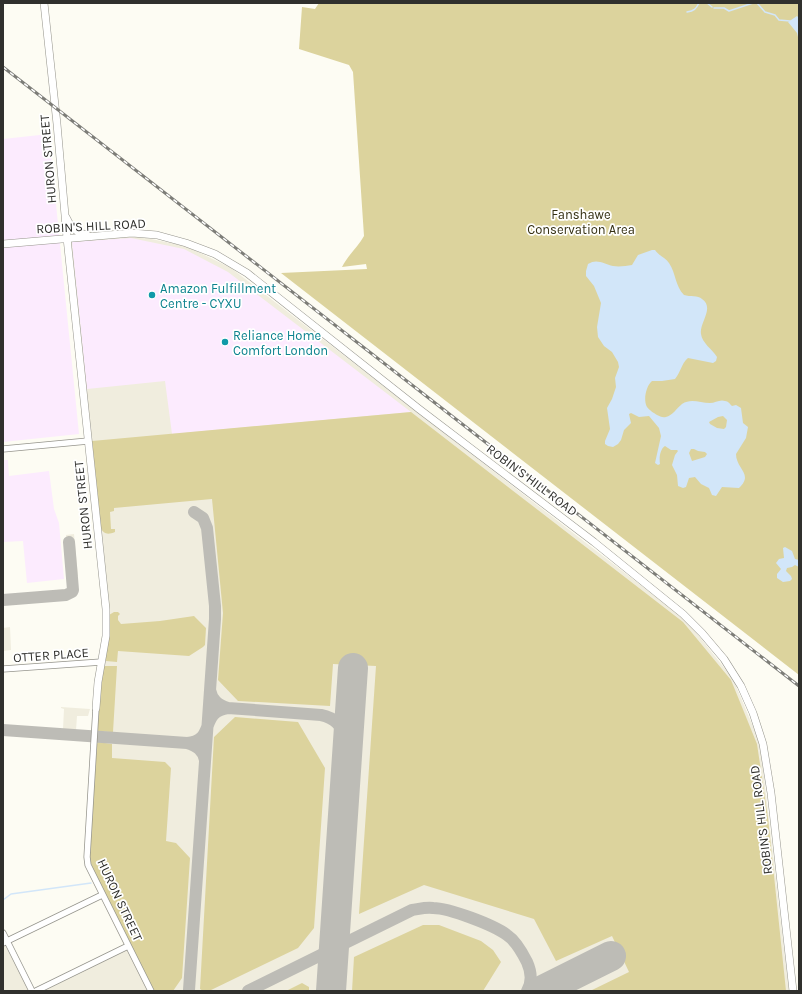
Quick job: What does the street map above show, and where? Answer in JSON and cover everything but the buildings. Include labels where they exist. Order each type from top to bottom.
[{"type":"main road","name":"HURON STREET","points":[[44,3],[58,124],[67,238],[106,609],[106,636],[101,662],[96,708]]},
{"type":"main road","points":[[65,214],[68,222],[74,230],[80,234],[91,236]]},
{"type":"main road","name":"ROBIN'S HILL ROAD","points":[[3,244],[132,233],[157,235],[186,243],[215,254],[248,273],[420,409],[594,542],[683,614],[702,633],[724,659],[741,686],[753,713],[764,744],[771,793],[793,991]]},
{"type":"street","points":[[3,449],[88,441]]},
{"type":"street","name":"OTTER PLACE","points":[[3,669],[101,662]]},
{"type":"street","name":"HURON STREET","points":[[96,708],[87,857],[88,865],[151,991]]},
{"type":"street","points":[[5,942],[102,895]]},
{"type":"street","points":[[3,933],[5,942],[32,991]]},
{"type":"street","points":[[36,991],[128,946]]},
{"type":"shaded area","points":[[49,134],[79,434],[3,442],[3,139]]},
{"type":"shaded area","points":[[131,235],[186,246],[231,268],[687,621],[733,679],[760,743],[789,991],[35,991],[124,945],[87,870],[96,742],[3,735],[3,725],[63,729],[64,709],[61,707],[90,709],[88,716],[77,716],[76,730],[97,731],[105,630],[70,240]]},
{"type":"shaded area","points":[[131,238],[184,249],[228,272],[411,412],[172,434],[165,381],[87,389],[72,242]]},
{"type":"shaded area","points":[[3,460],[8,460],[9,476],[49,471],[54,509],[59,523],[64,579],[27,583],[23,541],[3,542]]},
{"type":"shaded area","points":[[74,534],[78,576],[75,577],[76,594],[70,595],[70,599],[3,605],[3,595],[70,589],[66,535]]},
{"type":"shaded area","points":[[10,627],[11,650],[3,651],[3,628]]},
{"type":"shaded area","points":[[3,940],[4,943],[30,991],[3,991]]},
{"type":"green space","name":"Fanshawe Conservation Area","points":[[319,3],[799,3],[799,675],[281,273],[367,269],[366,264],[342,267],[364,236],[353,72],[349,65],[299,49],[302,7],[315,9]]},
{"type":"green space","points":[[411,412],[683,622],[731,680],[757,744],[768,818],[786,991],[590,991],[629,972],[612,936],[556,961],[534,919],[424,885],[359,914],[376,666],[333,664],[330,706],[238,701],[218,680],[223,613],[212,499],[114,508],[114,511],[110,512],[111,529],[115,529],[115,532],[106,533],[103,532],[101,528],[92,441]]},
{"type":"green space","points":[[114,612],[118,612],[120,614],[118,616],[118,620],[121,624],[160,621],[194,616],[206,628],[205,645],[189,656],[118,651],[117,662],[106,661],[104,657],[109,615]]},
{"type":"green space","points":[[117,666],[113,732],[97,731],[102,667]]},
{"type":"green space","points":[[235,717],[298,722],[325,768],[314,928],[298,948],[209,991],[203,991],[200,989],[214,737]]},
{"type":"green space","points":[[98,742],[112,744],[112,758],[165,762],[171,768],[166,841],[176,843],[190,858],[182,978],[173,991],[153,991],[95,876],[89,856]]},
{"type":"green space","points":[[423,925],[439,925],[481,941],[493,950],[501,962],[483,991],[352,991],[354,957]]},
{"type":"green space","points":[[302,983],[309,987],[309,991],[286,991]]},
{"type":"water","points":[[797,16],[799,18],[799,41],[797,33],[788,22]]},
{"type":"water","points":[[655,250],[669,263],[679,288],[684,295],[698,297],[706,303],[707,311],[702,325],[701,334],[705,343],[717,357],[716,361],[713,363],[688,358],[675,379],[652,381],[648,386],[646,393],[645,401],[647,407],[657,415],[663,417],[670,415],[682,404],[689,401],[710,403],[723,401],[728,402],[732,406],[736,405],[741,408],[743,423],[748,427],[746,438],[736,454],[745,475],[745,479],[739,488],[722,487],[716,496],[712,495],[709,488],[701,484],[695,477],[689,478],[686,487],[683,488],[678,486],[677,475],[672,465],[678,451],[671,450],[665,446],[660,454],[660,464],[658,465],[655,463],[661,436],[659,428],[649,416],[639,417],[631,413],[629,414],[631,423],[624,430],[618,444],[613,447],[605,444],[610,429],[607,408],[616,387],[615,378],[619,367],[618,362],[612,352],[604,346],[598,337],[597,327],[601,303],[594,286],[586,276],[586,271],[588,264],[591,262],[600,262],[615,266],[632,265],[638,255]],"holes":[[[723,416],[727,420],[726,427],[724,429],[717,428],[710,424],[709,422]],[[691,449],[705,452],[707,454],[705,457],[692,461],[689,453]]]},
{"type":"water","points":[[785,547],[792,551],[795,559],[799,560],[799,567],[795,565],[787,568],[786,571],[792,579],[790,581],[783,582],[777,578],[777,574],[781,569],[776,563],[779,559],[784,558],[783,548]]},
{"type":"waterway","points":[[687,12],[697,7],[699,3]]},
{"type":"waterway","points":[[707,3],[712,7]]},
{"type":"waterway","points":[[714,8],[724,8],[729,11],[753,3]]},
{"type":"waterway","points":[[757,3],[765,12],[775,15],[779,20],[790,21]]},
{"type":"waterway","points":[[3,900],[11,894],[91,883]]},
{"type":"taxiway","points":[[189,990],[215,619],[207,528],[203,518],[194,512]]},
{"type":"taxiway","points":[[3,600],[66,595],[72,592],[69,542]]},
{"type":"taxiway","points":[[205,760],[199,749],[187,743],[196,741],[202,737],[213,715],[228,708],[216,702],[212,697],[210,690]]},
{"type":"taxiway","points":[[228,708],[321,715],[332,719],[340,726],[344,734],[346,744],[347,755],[344,788]]},
{"type":"taxiway","points":[[3,730],[187,743]]},
{"type":"taxiway","points":[[248,991],[412,910],[428,908],[449,911],[471,918],[501,931],[510,937],[521,951],[530,969],[531,980],[527,991]]},
{"type":"runway","points":[[331,991],[353,668]]},
{"type":"runway","points":[[541,991],[611,956]]},
{"type":"railway","points":[[3,67],[799,686]]},
{"type":"place","name":"Amazon Fulfillment Centre - CYXU","points":[[152,295]]},
{"type":"place","name":"Reliance Home Comfort London","points":[[225,342]]}]
